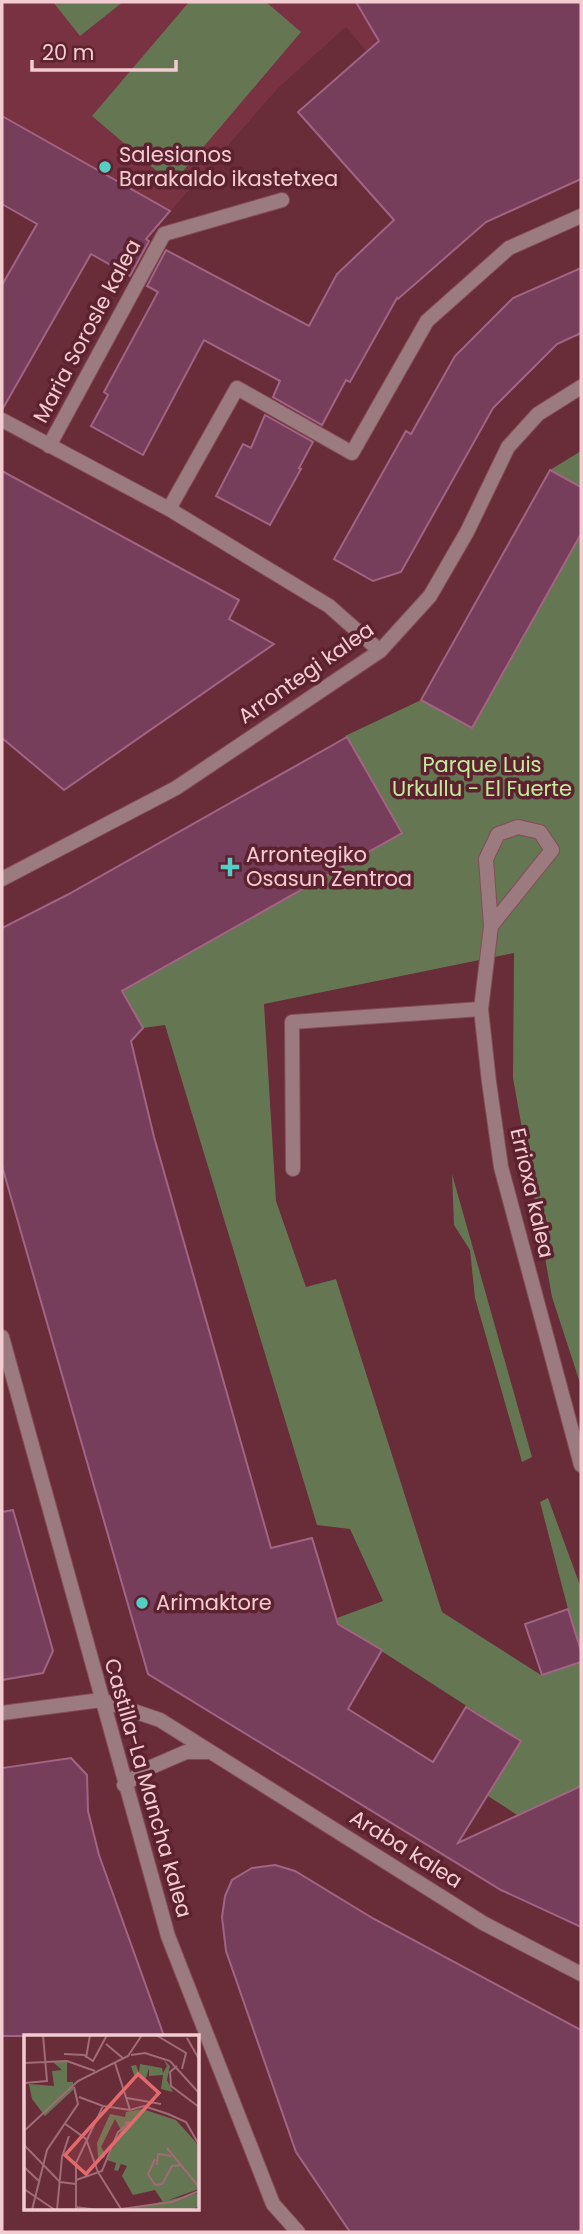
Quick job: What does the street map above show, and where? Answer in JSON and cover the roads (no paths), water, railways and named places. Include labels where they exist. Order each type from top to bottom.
[{"type":"street","name":"Maria Sorosle kalea","points":[[49,446],[164,234],[282,200]]},
{"type":"street","points":[[169,509],[237,388],[352,453],[427,321],[509,248],[581,216]]},
{"type":"street","name":"Arrontegi kalea","points":[[2,879],[176,788],[380,651],[430,596],[467,532],[509,447],[538,414],[581,387]]},
{"type":"street","name":"Maria Sorosle kalea","points":[[2,420],[169,509],[329,606],[380,651]]},
{"type":"street","name":"Errioxa kalea","points":[[491,926],[552,850],[540,832],[518,827],[498,834],[486,859],[491,926],[481,1009],[501,1167],[581,1465]]},
{"type":"street","points":[[293,1169],[292,1021],[481,1009]]},
{"type":"street","name":"Castilla-La Mancha kalea","points":[[2,1337],[168,1936],[273,2204],[298,2232]]},
{"type":"street","points":[[2,1713],[101,1700]]},
{"type":"street","name":"Araba kalea","points":[[101,1700],[160,1720],[483,1923],[581,1974]]},
{"type":"street","points":[[124,1785],[149,1769],[186,1752],[212,1752]]},
{"type":"place","name":"Salesianos Barakaldo ikastetxea","points":[[105,167]]},
{"type":"place","name":"Arrontegiko Osasun Zentroa","points":[[230,867]]},
{"type":"place","name":"Arimaktore","points":[[142,1603]]},
{"type":"park label","name":"Parque Luis Urkullu - El Fuerte","points":[[482,777]]}]
